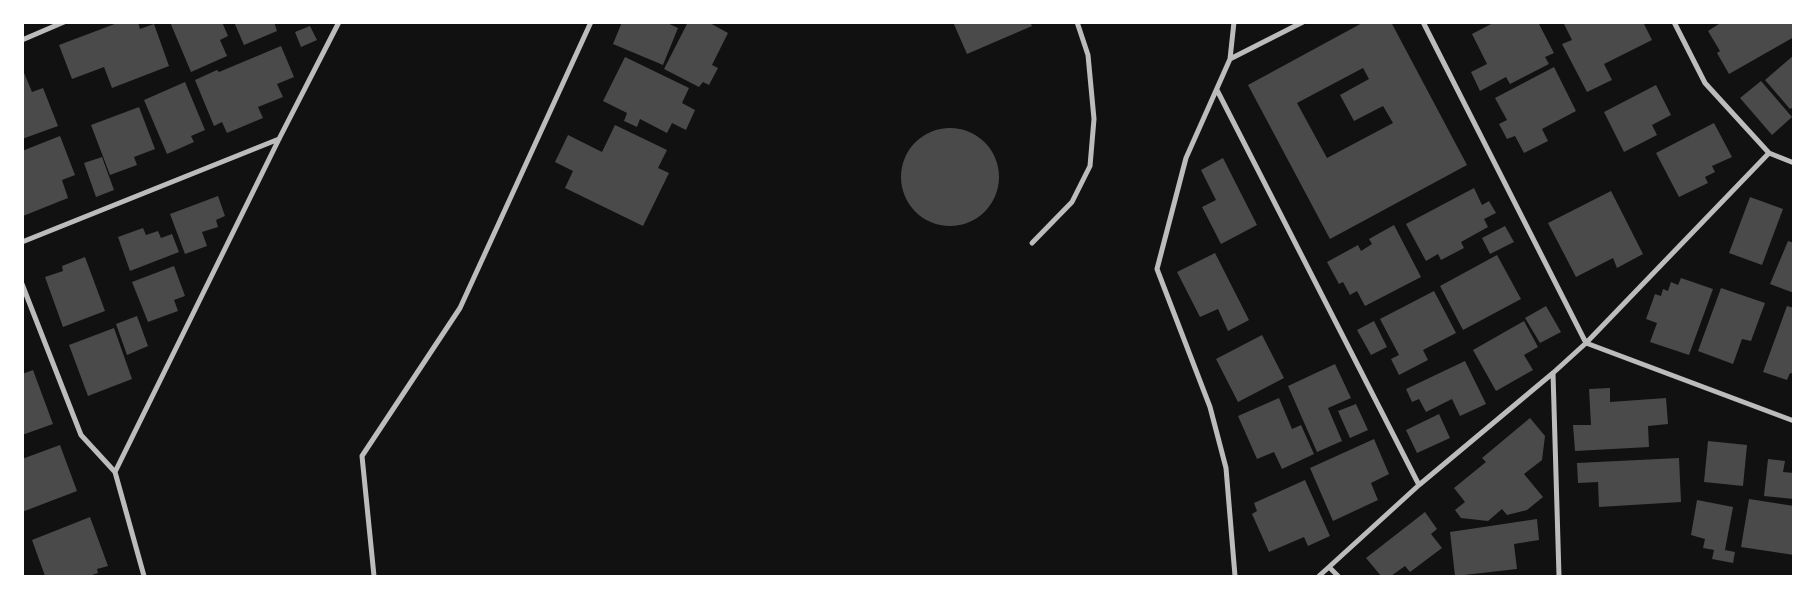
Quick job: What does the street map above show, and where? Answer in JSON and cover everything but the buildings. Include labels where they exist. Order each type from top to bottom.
[{"type":"street","points":[[22,40],[64,22]]},
{"type":"street","points":[[116,472],[279,139],[339,22]]},
{"type":"street","points":[[374,576],[362,456],[460,308],[591,22]]},
{"type":"street","points":[[1032,243],[1072,202],[1090,166],[1094,119],[1090,73],[1088,55],[1077,22]]},
{"type":"street","points":[[1234,22],[1230,58],[1186,158],[1157,269],[1210,407],[1226,468],[1235,576]]},
{"type":"street","points":[[1230,58],[1303,22]]},
{"type":"street","points":[[1423,22],[1586,343],[1794,421]]},
{"type":"street","points":[[1674,22],[1705,83],[1769,153],[1794,163]]},
{"type":"street","points":[[1217,90],[1419,486]]},
{"type":"street","points":[[22,242],[279,139]]},
{"type":"street","points":[[1319,576],[1419,486],[1586,343],[1769,153]]},
{"type":"street","points":[[22,284],[81,435],[116,472],[144,576]]},
{"type":"street","points":[[1553,373],[1559,576]]},
{"type":"street","points":[[1328,567],[1338,576]]}]
